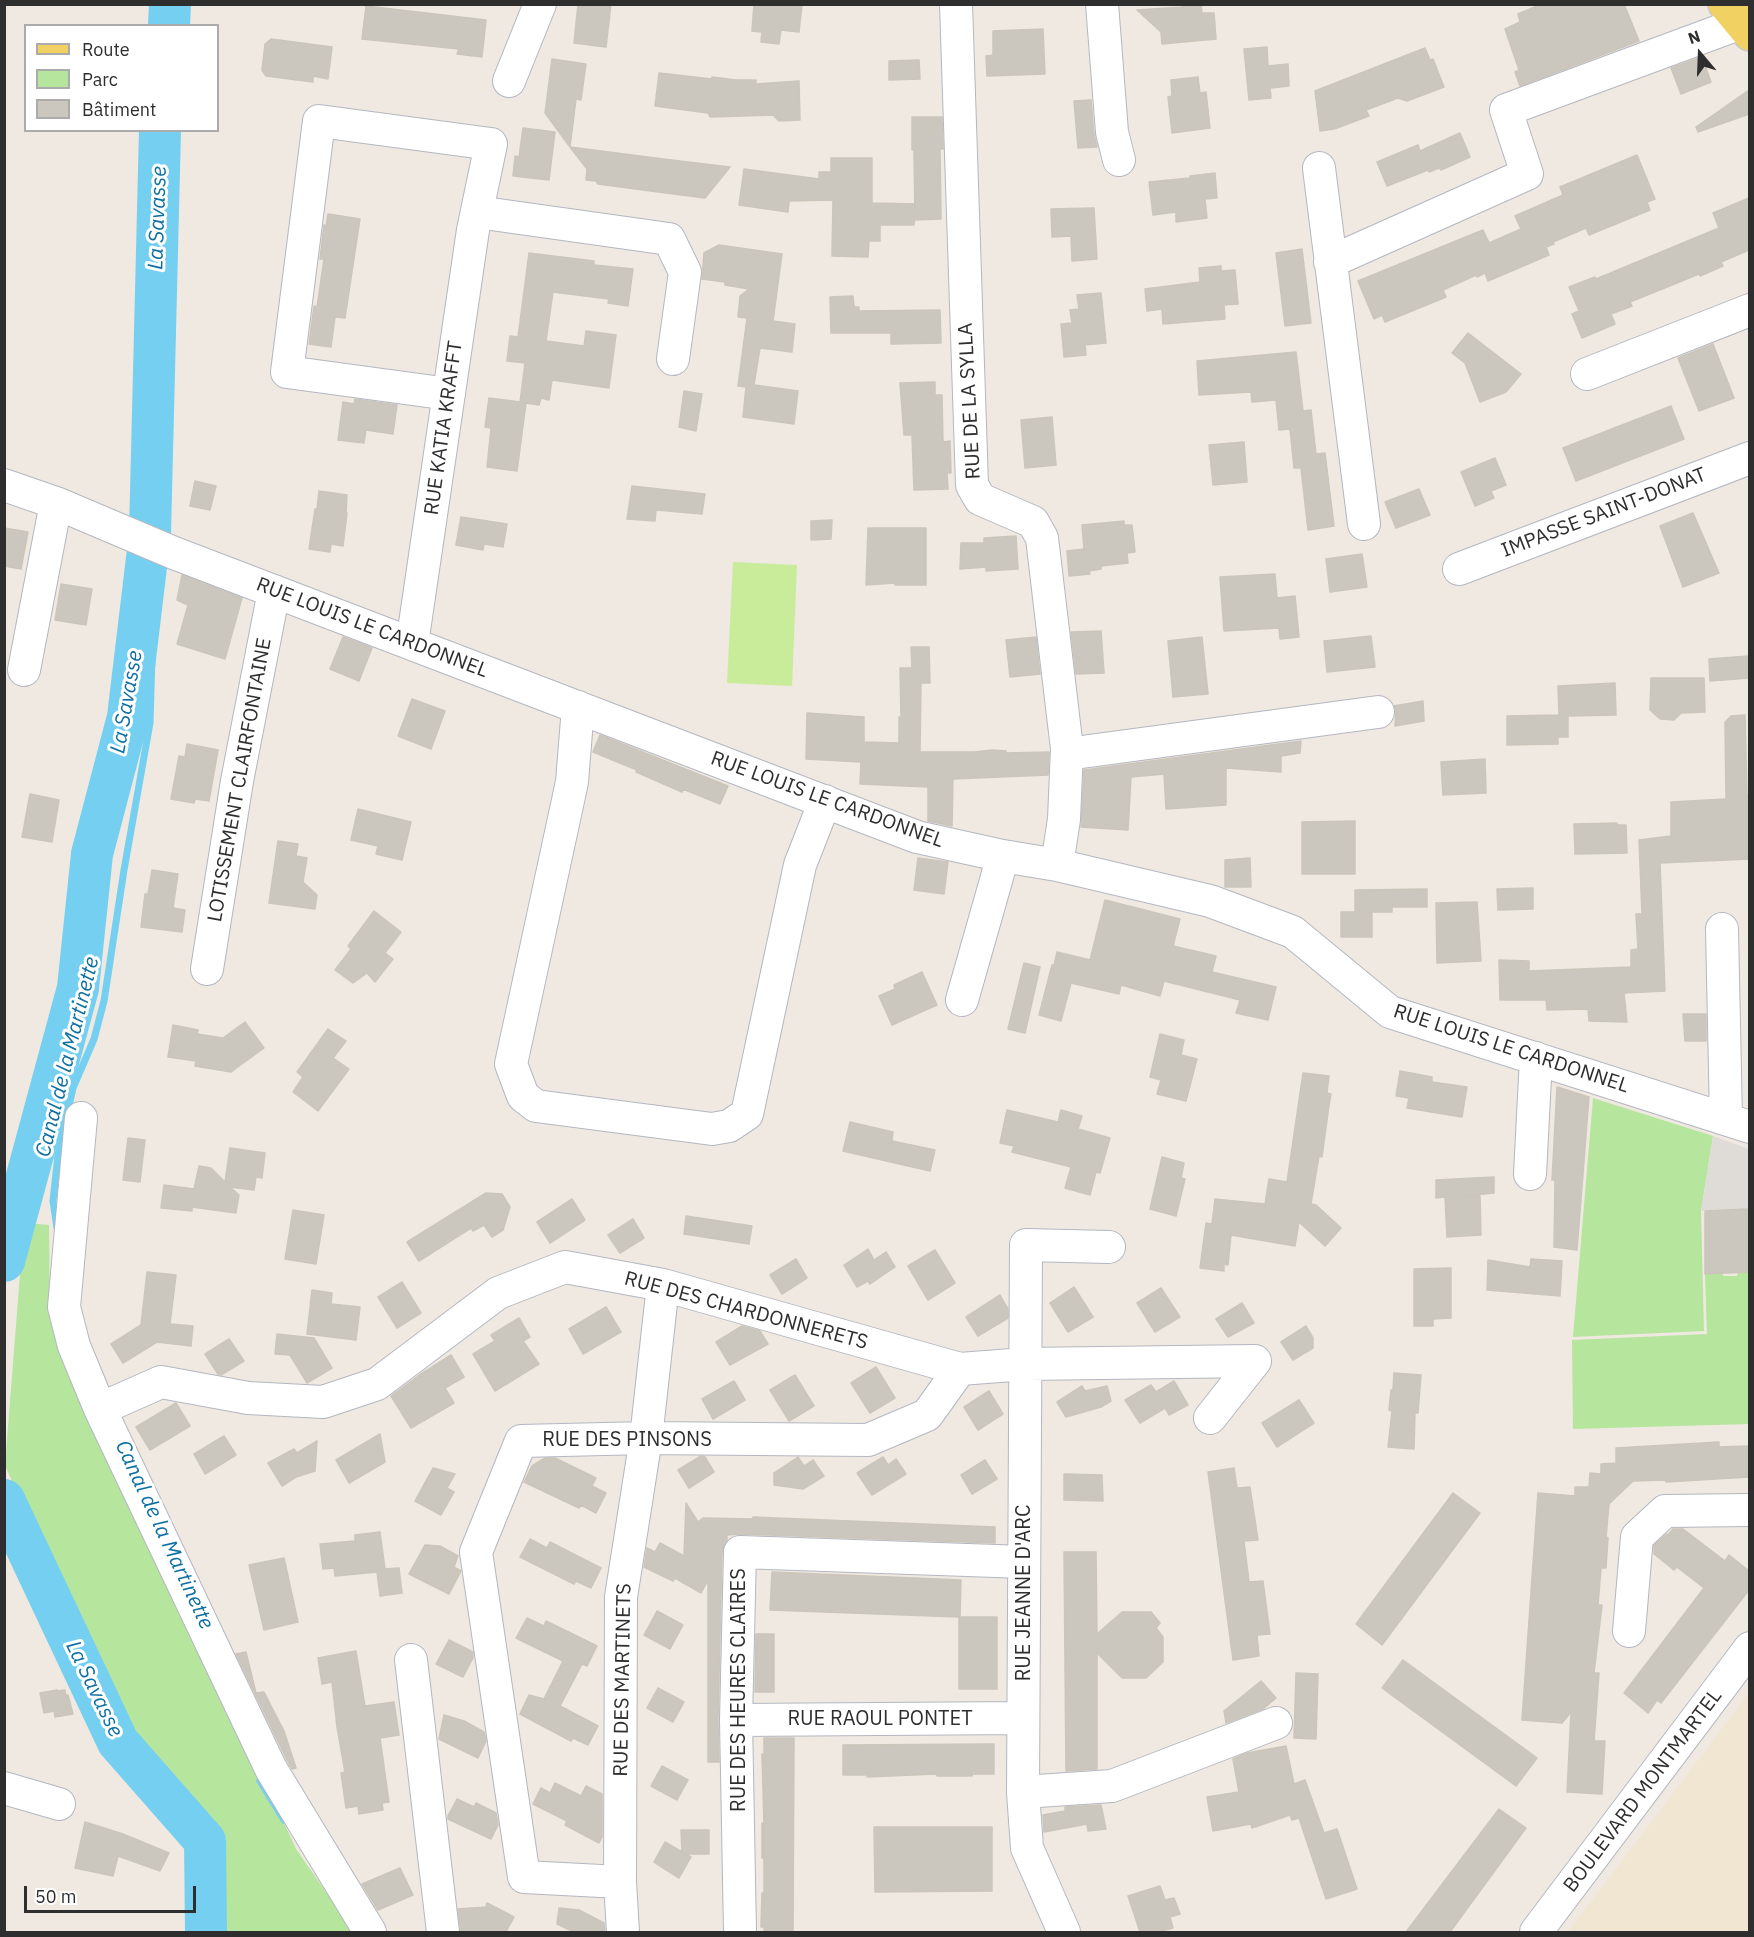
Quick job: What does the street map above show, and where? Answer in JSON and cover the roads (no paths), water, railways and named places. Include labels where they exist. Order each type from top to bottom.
[{"type":"street","points":[[509,81],[540,4]]},
{"type":"street","name":"RUE DE LA SYLLA","points":[[956,4],[972,485],[980,500],[1032,522],[1042,538],[1067,754],[1064,819],[1057,865]]},
{"type":"street","points":[[1102,4],[1112,132],[1119,160]]},
{"type":"street","points":[[1330,262],[1527,174],[1506,110],[1739,21]]},
{"type":"street","name":"RUE KATIA KRAFFT","points":[[412,644],[477,212],[491,144],[319,121],[287,372],[449,394]]},
{"type":"street","points":[[1319,168],[1364,524]]},
{"type":"street","points":[[477,212],[669,239],[685,272],[673,359]]},
{"type":"street","points":[[1587,374],[1749,310]]},
{"type":"street","name":"IMPASSE SAINT-DONAT","points":[[1459,569],[1749,458]]},
{"type":"street","name":"RUE LOUIS LE CARDONNEL","points":[[4,485],[56,503],[174,553],[917,837],[1057,865],[1210,901],[1293,932],[1390,1012],[1738,1123]]},
{"type":"street","points":[[24,670],[56,503]]},
{"type":"street","name":"LOTISSEMENT CLAIRFONTAINE","points":[[207,969],[237,781],[274,591]]},
{"type":"street","points":[[578,707],[573,782],[511,1064],[523,1096],[536,1106],[712,1129],[729,1126],[747,1114],[800,865],[825,801]]},
{"type":"street","points":[[1067,754],[1378,712]]},
{"type":"street","points":[[962,1000],[1003,856]]},
{"type":"street","points":[[1722,928],[1738,1123]]},
{"type":"street","points":[[1530,1174],[1536,1058]]},
{"type":"street","points":[[81,1118],[64,1307],[74,1346],[100,1409],[271,1769],[370,1932]]},
{"type":"street","name":"RUE JEANNE D'ARC","points":[[1064,1932],[1027,1848],[1023,1792],[1026,1245],[1109,1247]]},
{"type":"street","name":"RUE DES CHARDONNERETS","points":[[100,1409],[161,1382],[248,1398],[323,1402],[377,1384],[498,1293],[565,1267],[663,1285],[960,1369],[1025,1364],[1255,1361],[1210,1418]]},
{"type":"street","name":"RUE DES MARTINETS","points":[[623,1932],[620,1882],[621,1597],[646,1438],[663,1285]]},
{"type":"street","name":"RUE DES PINSONS","points":[[620,1882],[524,1877],[476,1552],[520,1441],[646,1438],[868,1440],[927,1415],[960,1369]]},
{"type":"street","points":[[1629,1631],[1637,1537],[1665,1510],[1749,1510]]},
{"type":"street","name":"RUE DES HEURES CLAIRES","points":[[740,1932],[736,1720],[740,1552],[1024,1562]]},
{"type":"street","name":"BOULEVARD MONTMARTEL","points":[[1536,1932],[1749,1648]]},
{"type":"street","points":[[411,1660],[443,1932]]},
{"type":"street","name":"RUE RAOUL PONTET","points":[[736,1720],[1023,1718]]},
{"type":"street","points":[[1023,1792],[1112,1786],[1276,1723]]},
{"type":"street","points":[[4,1788],[59,1804]]},
{"type":"waterway","name":"La Savasse","points":[[169,24],[170,4]]},
{"type":"waterway","name":"La Savasse","points":[[4,1261],[78,988],[92,854],[128,717],[150,533],[160,132]]},
{"type":"waterway","name":"Canal de la Martinette","points":[[57,1228],[53,1201],[58,1155],[73,1088],[94,1039],[104,1001],[150,723],[155,555]]},
{"type":"waterway","name":"La Savasse","points":[[4,1500],[118,1742],[205,1841],[206,1932]]},
{"type":"waterway","name":"Canal de la Martinette","points":[[260,1781],[284,1820]]}]
